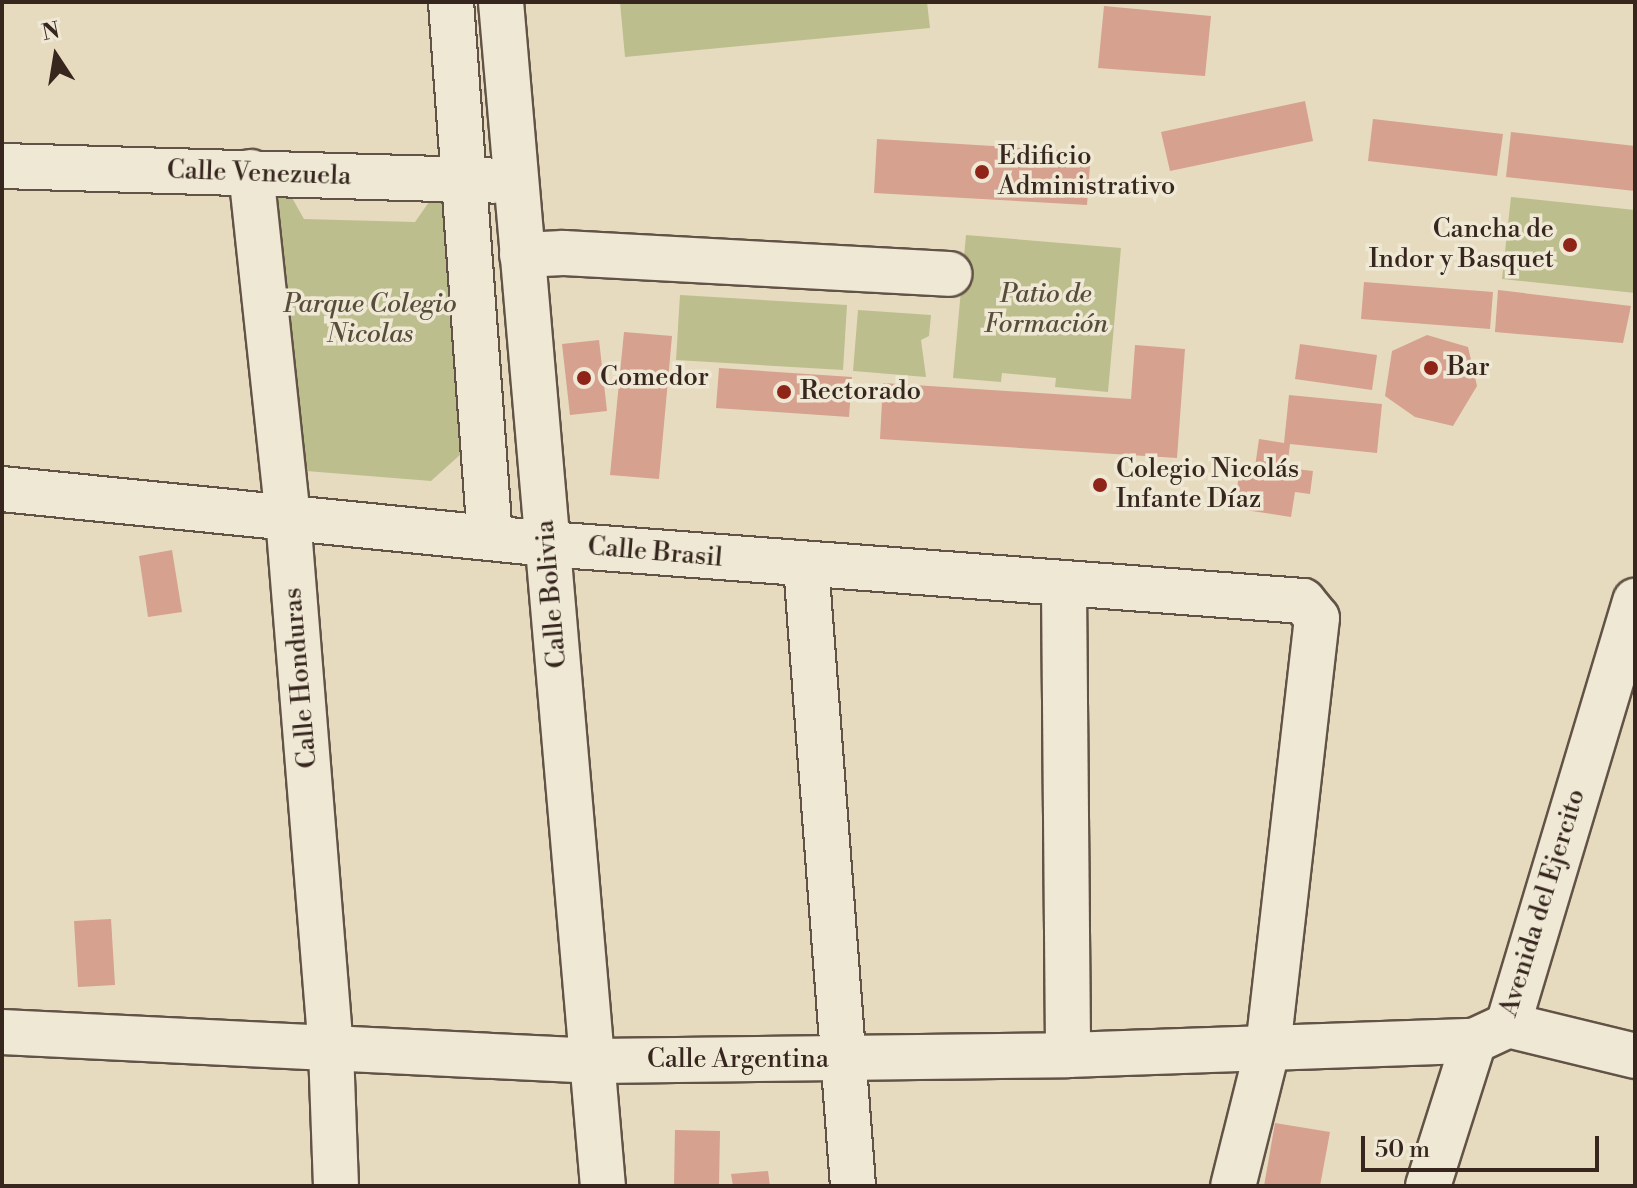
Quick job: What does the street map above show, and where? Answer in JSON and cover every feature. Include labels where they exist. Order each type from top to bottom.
[{"type":"street","points":[[451,2],[490,538]]},
{"type":"street","name":"Calle Bolivia","points":[[501,2],[596,1061],[603,1186]]},
{"type":"street","name":"Calle Venezuela","points":[[2,166],[251,172],[464,182],[516,180]]},
{"type":"street","name":"Calle Honduras","points":[[251,172],[288,517],[331,1050],[336,1186]]},
{"type":"street","points":[[522,255],[949,274]]},
{"type":"street","name":"Calle Brasil","points":[[2,489],[548,544],[1309,605],[1317,618],[1268,1047]]},
{"type":"street","points":[[806,565],[853,1186]]},
{"type":"street","points":[[1064,587],[1068,1055]]},
{"type":"street","name":"Avenida del Ejercito","points":[[1428,1186],[1491,1033],[1635,601]]},
{"type":"street","name":"Calle Argentina","points":[[2,1032],[596,1061],[1068,1055],[1491,1033],[1635,1056]]},
{"type":"street","points":[[1233,1186],[1268,1047]]},
{"type":"green space","points":[[620,2],[927,2],[930,28],[625,57]]},
{"type":"green space","name":"Parque Colegio Nicolas","points":[[291,196],[304,219],[415,222],[429,202],[448,202],[461,454],[431,481],[306,471],[296,464],[277,197]]},
{"type":"green space","name":"Cancha de Indor y Basquet","points":[[1511,197],[1635,210],[1635,293],[1502,279]]},
{"type":"green space","name":"Patio de Formación","points":[[966,235],[1121,248],[1108,392],[1055,387],[1056,378],[1002,373],[1001,382],[953,378]]},
{"type":"green space","points":[[680,295],[847,305],[843,370],[676,360]]},
{"type":"green space","points":[[858,310],[931,315],[929,336],[921,340],[926,377],[853,371]]},
{"type":"building","points":[[1104,6],[1211,16],[1205,76],[1098,68]]},
{"type":"building","points":[[1305,101],[1313,141],[1170,171],[1161,132]]},
{"type":"building","points":[[1373,119],[1503,134],[1497,176],[1368,161]]},
{"type":"building","points":[[1511,132],[1635,146],[1635,191],[1506,177]]},
{"type":"building","name":"Edificio Administrativo","points":[[877,139],[1091,152],[1087,205],[874,193]]},
{"type":"building","points":[[1364,282],[1493,292],[1490,329],[1361,319]]},
{"type":"building","points":[[1498,290],[1631,306],[1623,343],[1495,332]]},
{"type":"building","points":[[624,332],[672,336],[659,479],[610,475]]},
{"type":"building","name":"Bar","points":[[1427,335],[1468,347],[1477,386],[1453,426],[1415,417],[1385,396],[1392,351]]},
{"type":"building","name":"Comedor","points":[[599,340],[607,411],[570,415],[562,344]]},
{"type":"building","points":[[1300,344],[1377,355],[1372,390],[1295,379]]},
{"type":"building","points":[[1135,345],[1185,349],[1177,458],[880,439],[883,383],[1131,399]]},
{"type":"building","name":"Rectorado","points":[[719,368],[852,377],[849,417],[716,408]]},
{"type":"building","points":[[1289,395],[1382,404],[1377,453],[1290,444],[1287,468],[1313,471],[1310,494],[1295,492],[1291,517],[1245,510],[1247,498],[1236,497],[1239,473],[1254,474],[1259,439],[1284,443]]},
{"type":"building","points":[[172,550],[182,612],[148,617],[139,556]]},
{"type":"building","points":[[111,919],[115,985],[78,987],[74,921]]},
{"type":"building","points":[[1275,1123],[1330,1132],[1320,1186],[1264,1186]]},
{"type":"building","points":[[675,1130],[720,1131],[719,1186],[674,1186]]},
{"type":"building","points":[[768,1171],[770,1186],[733,1186],[731,1174]]},
{"type":"place","name":"Edificio Administrativo","points":[[982,172]]},
{"type":"place","name":"Cancha de Indor y Basquet","points":[[1570,245]]},
{"type":"place","name":"Bar","points":[[1431,368]]},
{"type":"place","name":"Comedor","points":[[584,378]]},
{"type":"place","name":"Rectorado","points":[[784,392]]},
{"type":"place","name":"Colegio Nicolás Infante Díaz","points":[[1100,485]]}]
